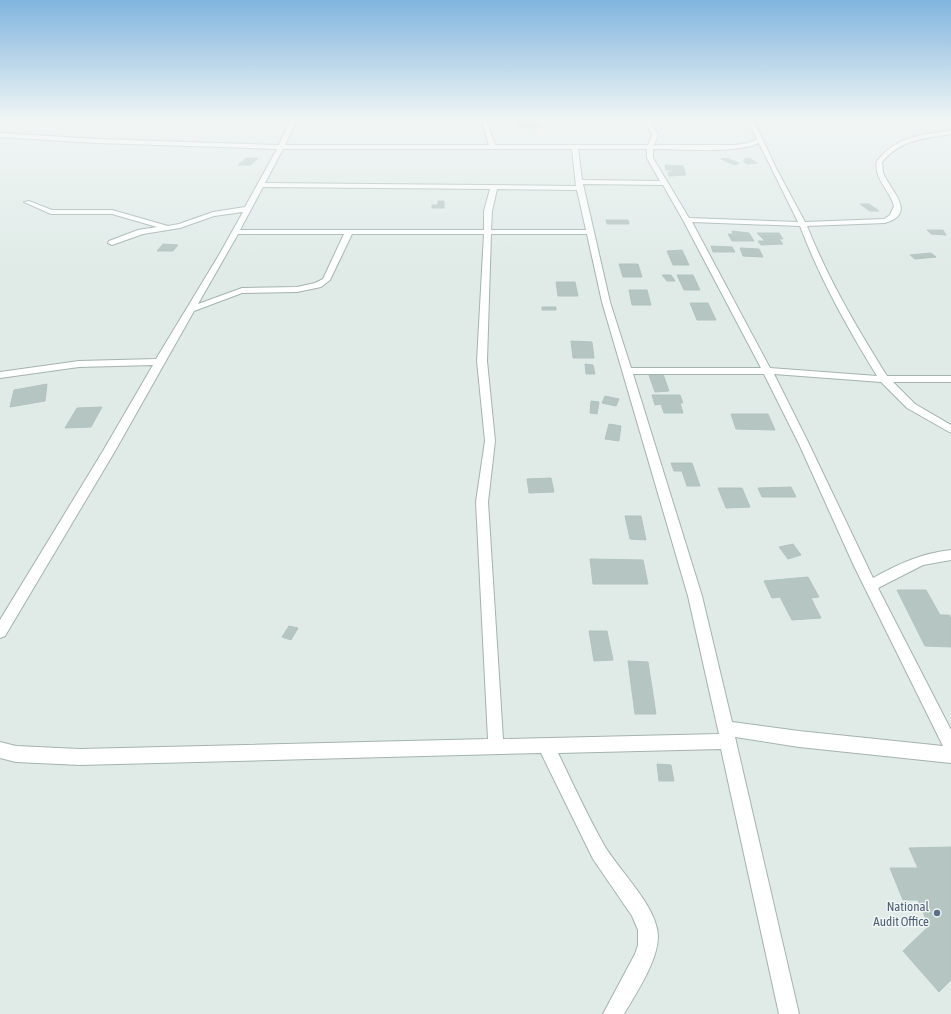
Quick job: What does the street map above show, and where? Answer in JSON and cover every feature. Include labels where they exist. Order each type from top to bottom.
[{"type":"street","points":[[0,632],[105,458],[158,362],[235,232],[270,166]]},
{"type":"street","points":[[577,166],[579,185],[606,302],[695,596],[789,1014]]},
{"type":"street","points":[[655,166],[687,220],[767,371],[804,444],[870,586],[951,746]]},
{"type":"street","points":[[773,166],[802,224],[816,258],[851,326],[884,379],[911,406],[951,430]]},
{"type":"street","points":[[687,220],[802,224],[873,222],[895,217],[898,213],[898,204],[880,173],[879,166]]},
{"type":"street","points":[[260,185],[494,186],[666,183]]},
{"type":"street","points":[[494,186],[488,211],[482,361],[490,440],[482,502],[496,748]]},
{"type":"street","points":[[27,202],[51,212],[112,212],[168,228]]},
{"type":"street","points":[[112,243],[136,234],[185,225],[212,214],[247,209]]},
{"type":"street","points":[[235,232],[590,232]]},
{"type":"street","points":[[190,310],[241,291],[303,288],[322,284],[326,280],[349,232]]},
{"type":"street","points":[[0,374],[47,366],[106,361],[158,362]]},
{"type":"street","points":[[627,371],[767,371],[884,379],[951,379]]},
{"type":"street","points":[[870,586],[914,562],[937,555],[951,555]]},
{"type":"street","points":[[0,750],[16,754],[80,757],[496,748],[727,735],[799,739],[951,755]]},
{"type":"street","points":[[546,746],[600,855],[617,881],[642,914],[648,938],[642,961],[613,1014]]},
{"type":"building","points":[[665,166],[683,166],[686,175],[669,176],[668,172],[672,172],[672,170],[666,170]]},
{"type":"building","points":[[438,201],[444,201],[444,208],[432,208],[432,205],[438,205]]},
{"type":"building","points":[[860,204],[869,204],[879,211],[870,211]]},
{"type":"building","points":[[606,220],[628,220],[629,224],[607,224]]},
{"type":"building","points":[[927,230],[943,230],[946,235],[931,234]]},
{"type":"building","points":[[732,231],[749,233],[754,241],[732,241],[728,234],[733,234]]},
{"type":"building","points":[[757,233],[779,233],[783,239],[779,239],[783,244],[761,245],[758,241],[765,241]]},
{"type":"building","points":[[163,244],[178,245],[173,251],[157,251]]},
{"type":"building","points":[[711,246],[732,247],[735,252],[713,252]]},
{"type":"building","points":[[740,248],[759,249],[763,257],[743,256]]},
{"type":"building","points":[[682,250],[689,265],[673,265],[667,251]]},
{"type":"building","points":[[931,253],[936,257],[915,259],[910,255]]},
{"type":"building","points":[[619,264],[638,264],[642,277],[623,277]]},
{"type":"building","points":[[662,275],[671,275],[675,281],[667,281]]},
{"type":"building","points":[[677,275],[693,275],[700,290],[684,290]]},
{"type":"building","points":[[556,282],[575,282],[578,296],[558,296]]},
{"type":"building","points":[[629,290],[647,290],[651,305],[632,305]]},
{"type":"building","points":[[690,303],[708,303],[716,320],[697,320]]},
{"type":"building","points":[[542,307],[556,307],[556,310],[542,310]]},
{"type":"building","points":[[571,341],[592,342],[594,358],[573,358]]},
{"type":"building","points":[[585,364],[593,365],[595,374],[586,374]]},
{"type":"building","points":[[663,374],[669,391],[655,392],[649,375]]},
{"type":"building","points":[[47,384],[45,401],[10,407],[14,390]]},
{"type":"building","points":[[652,395],[680,395],[683,403],[680,403],[683,413],[664,413],[661,404],[655,405]]},
{"type":"building","points":[[605,396],[619,399],[616,406],[602,403]]},
{"type":"building","points":[[591,401],[599,402],[597,414],[590,413]]},
{"type":"building","points":[[102,407],[91,427],[65,428],[77,408]]},
{"type":"building","points":[[731,414],[768,414],[775,430],[736,429]]},
{"type":"building","points":[[609,424],[621,426],[619,441],[605,439]]},
{"type":"building","points":[[671,463],[692,463],[700,486],[687,486],[682,471],[674,471]]},
{"type":"building","points":[[551,478],[554,492],[529,493],[527,479]]},
{"type":"building","points":[[791,487],[796,497],[762,497],[758,488]]},
{"type":"building","points":[[718,488],[742,488],[750,507],[726,508]]},
{"type":"building","points":[[625,516],[641,516],[646,540],[630,539]]},
{"type":"building","points":[[793,544],[801,555],[788,559],[779,547]]},
{"type":"building","points":[[590,559],[643,560],[648,584],[593,584]]},
{"type":"building","points":[[808,577],[819,597],[811,598],[821,618],[792,620],[780,597],[772,598],[764,581]]},
{"type":"building","points":[[897,590],[926,590],[940,615],[949,615],[951,618],[951,647],[925,646]]},
{"type":"building","points":[[289,626],[298,628],[291,640],[282,637]]},
{"type":"building","points":[[589,631],[607,631],[613,660],[594,661]]},
{"type":"building","points":[[628,661],[648,662],[656,714],[635,714]]},
{"type":"building","points":[[657,764],[671,765],[674,781],[659,781]]},
{"type":"building","name":"National Audit Office","points":[[951,847],[951,980],[939,992],[903,951],[929,926],[918,900],[903,900],[890,868],[918,868],[909,848]]},
{"type":"place","name":"National Audit Office","points":[[937,913]]}]
